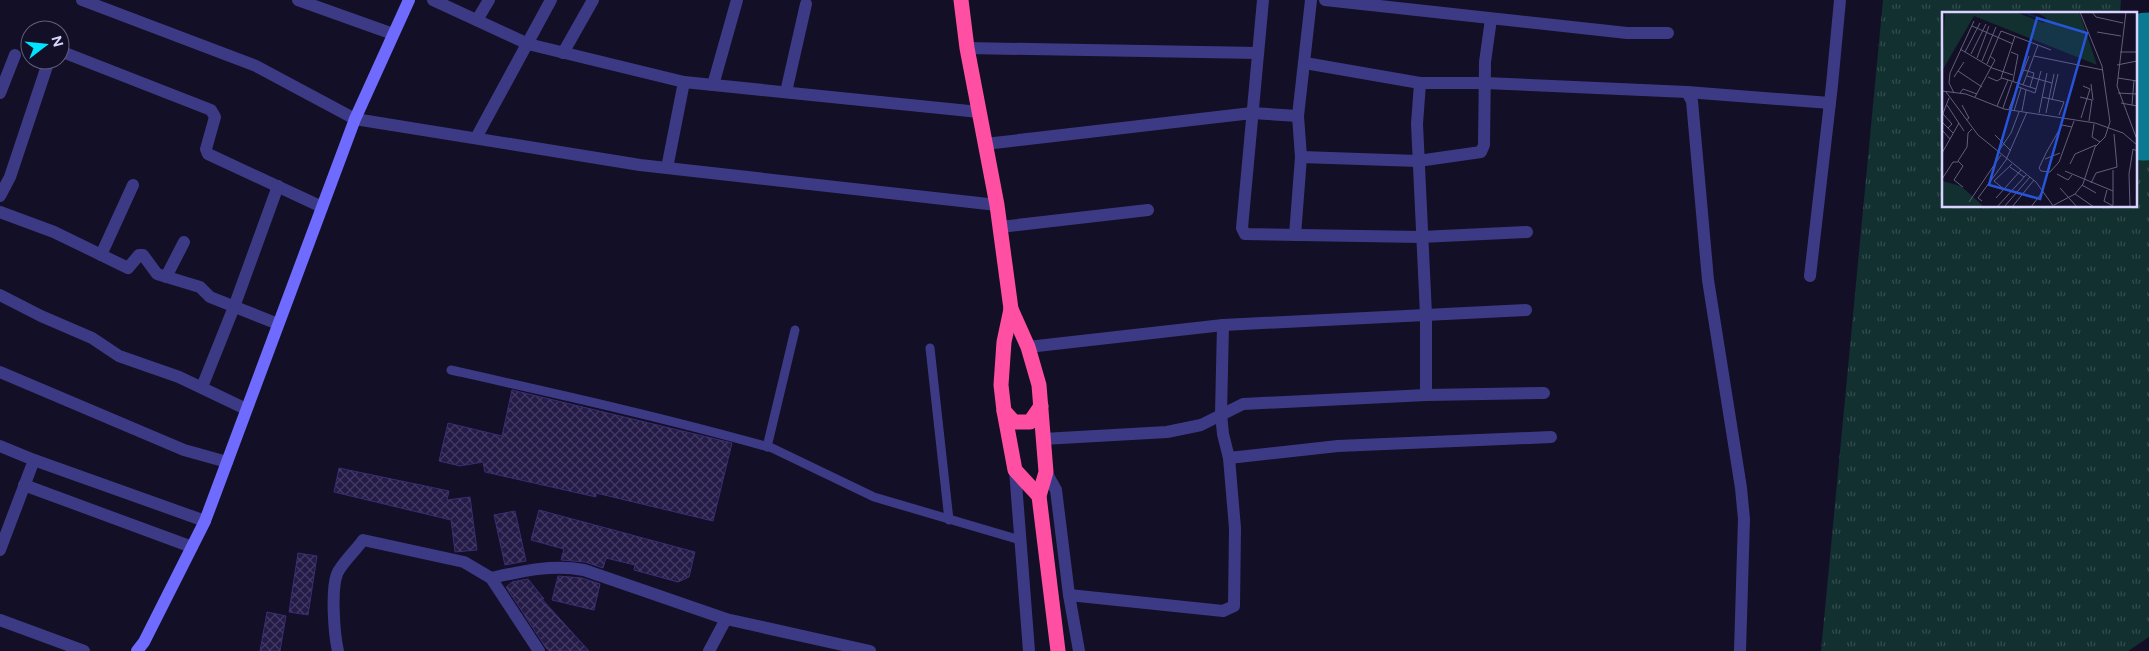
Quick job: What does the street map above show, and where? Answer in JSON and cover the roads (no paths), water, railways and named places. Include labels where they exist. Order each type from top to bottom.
[{"type":"highway","points":[[961,0],[967,48],[997,205],[1011,309],[1028,346],[1039,385],[1046,472],[1039,496],[1058,651]]},
{"type":"highway","points":[[1011,309],[1004,342],[1001,385],[1004,411],[1015,470],[1039,496]]},
{"type":"highway","points":[[1004,411],[1014,422],[1024,423],[1030,422],[1042,406]]},
{"type":"main road","points":[[137,651],[144,642],[205,521],[355,119],[409,0]]},
{"type":"street","points":[[82,0],[256,66],[355,119],[667,168],[997,205]]},
{"type":"street","points":[[298,0],[393,34]]},
{"type":"street","points":[[433,0],[528,44],[684,82],[979,112]]},
{"type":"street","points":[[477,20],[489,0]]},
{"type":"street","points":[[476,138],[551,0]]},
{"type":"street","points":[[563,53],[593,0]]},
{"type":"street","points":[[713,85],[737,0]]},
{"type":"street","points":[[1263,0],[1243,230],[1248,235],[1421,237],[1527,232]]},
{"type":"street","points":[[1295,235],[1301,157],[1298,116],[1311,0]]},
{"type":"street","points":[[1325,0],[1627,33],[1668,33]]},
{"type":"street","points":[[1810,276],[1840,0]]},
{"type":"street","points":[[786,92],[806,4]]},
{"type":"street","points":[[1301,157],[1418,161],[1481,152],[1484,145],[1485,62],[1490,19]]},
{"type":"street","points":[[967,48],[1258,53]]},
{"type":"street","points":[[0,93],[15,55]]},
{"type":"street","points":[[70,55],[211,110],[215,117],[206,149],[207,153],[322,207]]},
{"type":"street","points":[[1305,63],[1420,83],[1687,92],[1830,103]]},
{"type":"street","points":[[0,196],[10,177],[46,70]]},
{"type":"street","points":[[667,168],[684,82]]},
{"type":"street","points":[[1420,83],[1417,124],[1426,315],[1426,395]]},
{"type":"street","points":[[1687,92],[1692,102],[1708,280],[1741,488],[1744,519],[1740,651]]},
{"type":"street","points":[[985,144],[1252,113],[1298,116]]},
{"type":"street","points":[[101,255],[133,185]]},
{"type":"street","points":[[202,388],[278,186]]},
{"type":"street","points":[[1000,227],[1148,210]]},
{"type":"street","points":[[0,212],[54,232],[128,268],[139,255],[143,255],[154,272],[200,287],[210,297],[278,324]]},
{"type":"street","points":[[166,277],[184,242]]},
{"type":"street","points":[[0,295],[41,316],[92,338],[119,356],[202,388],[246,409]]},
{"type":"street","points":[[1028,346],[1223,325],[1526,310]]},
{"type":"street","points":[[1069,595],[1223,611],[1234,606],[1235,528],[1228,458],[1221,414],[1223,325]]},
{"type":"street","points":[[0,372],[184,450],[227,462]]},
{"type":"street","points":[[1043,439],[1167,432],[1201,425],[1243,404],[1426,395],[1544,393]]},
{"type":"street","points":[[1228,458],[1338,446],[1551,437]]},
{"type":"street","points":[[0,446],[205,521]]},
{"type":"street","points":[[0,550],[34,460]]},
{"type":"street","points":[[1015,470],[1029,651]]},
{"type":"street","points":[[1046,472],[1056,490],[1078,651]]},
{"type":"street","points":[[24,485],[192,547]]},
{"type":"street","points":[[338,651],[335,637],[334,596],[337,573],[363,540],[464,562],[491,578],[539,651]]},
{"type":"street","points":[[491,578],[533,569],[565,566],[584,570],[726,619],[870,651]]},
{"type":"street","points":[[709,651],[726,619]]},
{"type":"street","points":[[0,620],[84,651]]},
{"type":"lane","points":[[767,447],[795,330]]},
{"type":"lane","points":[[930,348],[949,520]]},
{"type":"lane","points":[[451,370],[669,419],[767,447],[874,497],[1020,540]]}]
